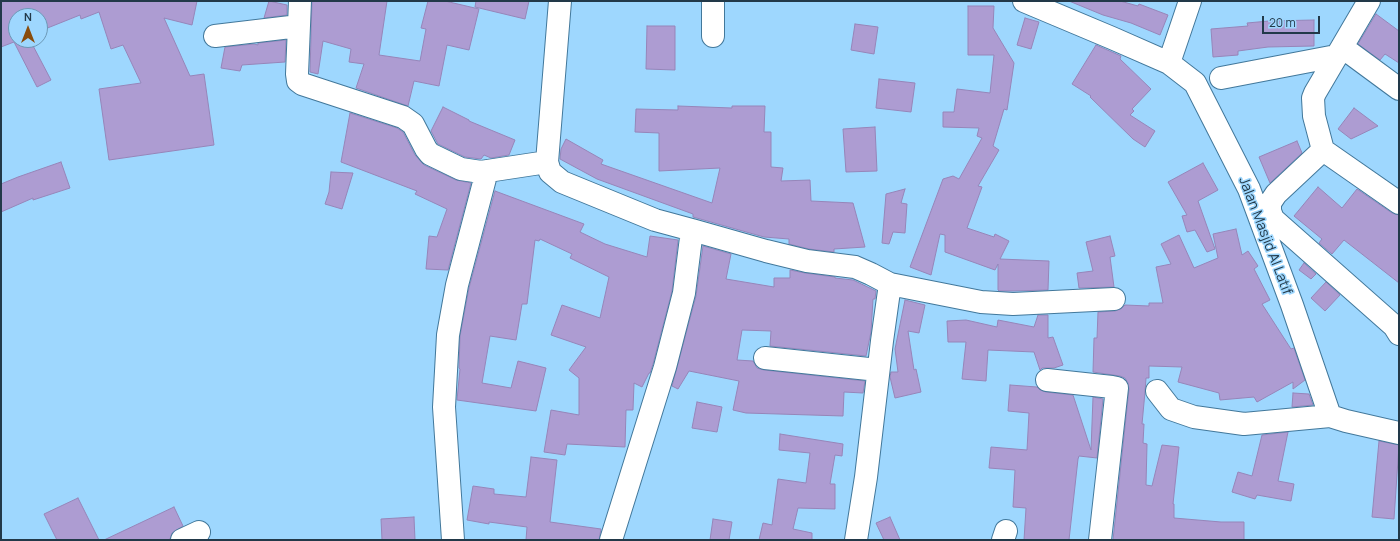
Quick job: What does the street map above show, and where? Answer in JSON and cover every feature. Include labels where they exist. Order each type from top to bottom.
[{"type":"street","points":[[300,1],[297,74],[300,83],[403,117],[413,124],[430,154],[461,169],[474,172],[487,171],[547,162]]},
{"type":"street","points":[[560,1],[547,162],[550,172],[562,182],[655,220],[793,258],[855,267],[890,284],[998,304],[1114,299]]},
{"type":"street","points":[[713,1],[713,36]]},
{"type":"street","name":"Jalan Masjid Al Latif","points":[[1024,1],[1169,63],[1195,84],[1249,189],[1330,416]]},
{"type":"street","points":[[1169,63],[1190,1]]},
{"type":"street","points":[[1369,1],[1313,98],[1314,116],[1323,150],[1399,203]]},
{"type":"street","points":[[215,36],[299,26]]},
{"type":"street","points":[[1221,78],[1339,52],[1399,89]]},
{"type":"street","points":[[1323,150],[1276,194],[1270,203],[1270,211],[1273,219],[1397,328]]},
{"type":"street","points":[[453,540],[444,407],[448,335],[457,285],[487,171]]},
{"type":"street","points":[[611,540],[665,367],[684,293],[692,230]]},
{"type":"street","points":[[856,540],[866,477],[878,370],[890,284]]},
{"type":"street","points":[[766,358],[878,370]]},
{"type":"street","points":[[1047,380],[1117,388],[1100,540]]},
{"type":"street","points":[[1158,391],[1170,408],[1194,417],[1244,424],[1330,416],[1399,433]]},
{"type":"building","points":[[1,1],[197,1],[192,25],[164,18],[190,76],[204,74],[214,145],[109,160],[99,89],[141,83],[123,45],[111,49],[99,12],[81,19],[80,15],[48,28],[48,8],[8,8],[8,44],[1,47]]},
{"type":"building","points":[[269,1],[287,5],[287,15],[264,18]]},
{"type":"building","points":[[312,1],[387,1],[379,55],[420,61],[426,29],[421,28],[428,1],[445,1],[479,9],[469,50],[447,45],[439,86],[414,81],[408,106],[356,88],[364,64],[349,62],[351,49],[323,41],[318,74],[310,72]]},
{"type":"building","points":[[476,1],[529,1],[525,19],[475,7]]},
{"type":"building","points":[[1069,1],[1120,1],[1138,6],[1139,4],[1168,15],[1160,35],[1131,23],[1103,15]]},
{"type":"building","points":[[968,6],[994,6],[993,28],[1014,63],[1007,110],[1004,109],[993,146],[999,150],[978,186],[982,187],[967,228],[994,237],[995,234],[1009,241],[1000,259],[1049,261],[1048,290],[999,291],[998,264],[995,270],[945,252],[945,235],[940,234],[931,275],[910,267],[943,179],[953,176],[959,179],[982,138],[977,136],[979,128],[943,127],[943,112],[954,112],[957,89],[990,93],[994,55],[968,55]]},
{"type":"building","points":[[1376,14],[1399,31],[1399,63],[1385,54],[1380,60],[1358,44]]},
{"type":"building","points":[[1025,18],[1039,22],[1031,49],[1017,45]]},
{"type":"building","points":[[1314,20],[1314,46],[1268,47],[1238,51],[1238,55],[1213,57],[1211,29],[1248,26],[1247,23],[1269,21]]},
{"type":"building","points":[[855,24],[878,27],[874,54],[851,50]]},
{"type":"building","points":[[647,26],[675,26],[675,70],[646,69]]},
{"type":"building","points":[[286,40],[285,62],[242,65],[240,71],[221,68],[225,47],[254,44],[258,45],[258,43]]},
{"type":"building","points":[[1096,45],[1121,56],[1120,59],[1151,89],[1132,109],[1134,111],[1130,115],[1155,131],[1145,147],[1133,139],[1090,97],[1091,96],[1072,84]]},
{"type":"building","points":[[17,48],[34,48],[51,80],[37,87]]},
{"type":"building","points":[[879,79],[915,83],[911,112],[876,108]]},
{"type":"building","points":[[678,106],[732,108],[732,106],[765,106],[764,132],[771,132],[771,167],[783,168],[781,181],[810,180],[811,201],[853,203],[865,247],[834,249],[834,252],[809,249],[789,244],[789,239],[764,237],[693,217],[693,214],[597,179],[560,159],[561,149],[566,139],[603,160],[601,164],[712,203],[720,168],[659,171],[659,133],[635,132],[636,109],[678,110]]},
{"type":"building","points":[[443,107],[469,121],[515,140],[509,155],[491,158],[484,155],[481,159],[465,157],[438,144],[431,131]]},
{"type":"building","points":[[1354,108],[1378,126],[1351,139],[1338,129]]},
{"type":"building","points":[[350,113],[397,128],[403,132],[415,155],[424,165],[456,180],[471,183],[448,270],[426,269],[429,236],[437,237],[447,209],[415,194],[417,191],[341,162]]},
{"type":"building","points":[[875,127],[877,171],[846,172],[843,129]]},
{"type":"building","points":[[1297,141],[1302,153],[1270,183],[1259,157]]},
{"type":"building","points":[[61,162],[70,188],[33,200],[33,198],[1,212],[1,184]]},
{"type":"building","points":[[1203,163],[1218,190],[1198,201],[1215,249],[1207,252],[1195,230],[1187,232],[1182,216],[1187,215],[1168,182]]},
{"type":"building","points":[[331,172],[353,173],[342,209],[325,204],[329,192]]},
{"type":"building","points":[[1318,187],[1342,208],[1357,189],[1392,213],[1399,215],[1399,283],[1344,240],[1332,254],[1319,243],[1322,239],[1294,216]]},
{"type":"building","points":[[905,189],[901,203],[907,204],[905,233],[893,232],[889,244],[882,243],[886,194]]},
{"type":"building","points":[[495,191],[584,224],[580,232],[605,244],[647,257],[650,236],[678,240],[672,291],[653,364],[642,387],[634,383],[633,410],[626,410],[625,447],[567,444],[565,455],[544,452],[551,410],[579,415],[579,378],[569,370],[586,347],[551,335],[562,305],[600,318],[609,277],[570,258],[572,254],[540,239],[539,241],[535,240],[527,304],[522,304],[516,340],[490,336],[482,383],[511,388],[518,361],[546,368],[536,411],[457,400],[460,369],[460,336],[469,288]]},
{"type":"building","points":[[1236,229],[1242,255],[1248,251],[1258,266],[1254,269],[1270,300],[1262,304],[1291,349],[1294,348],[1305,380],[1293,389],[1293,382],[1257,402],[1254,397],[1220,400],[1219,393],[1178,382],[1182,367],[1149,366],[1149,378],[1146,378],[1142,424],[1144,424],[1143,443],[1147,444],[1146,485],[1152,486],[1162,445],[1179,447],[1173,504],[1174,518],[1221,522],[1244,522],[1244,540],[1113,540],[1129,389],[1125,378],[1093,372],[1094,338],[1097,338],[1098,312],[1115,311],[1121,309],[1125,305],[1149,306],[1149,303],[1163,303],[1156,267],[1171,264],[1161,244],[1179,235],[1194,268],[1218,258],[1213,234]]},
{"type":"building","points":[[1110,236],[1115,256],[1110,257],[1114,287],[1079,288],[1077,273],[1093,271],[1086,242]]},
{"type":"building","points":[[703,246],[731,254],[726,279],[774,287],[774,278],[790,278],[790,270],[853,280],[876,291],[875,299],[873,299],[871,332],[866,356],[770,346],[771,331],[742,330],[737,360],[753,361],[757,368],[764,370],[865,381],[863,393],[844,392],[843,416],[746,413],[733,410],[739,381],[689,371],[678,389],[672,386],[696,296]]},
{"type":"building","points":[[1304,263],[1316,274],[1311,279],[1299,270]]},
{"type":"building","points":[[1326,282],[1340,295],[1325,311],[1311,298]]},
{"type":"building","points":[[905,300],[925,305],[919,333],[908,331],[914,370],[916,369],[921,392],[895,398],[890,377],[891,372],[898,372],[895,349]]},
{"type":"building","points":[[1038,315],[1048,315],[1048,338],[1053,337],[1063,365],[1054,368],[1042,368],[1040,370],[1034,352],[988,350],[986,381],[962,379],[966,342],[948,342],[947,321],[966,320],[997,327],[998,320],[1034,327]]},
{"type":"building","points":[[1010,385],[1037,387],[1046,392],[1073,395],[1091,450],[1093,397],[1103,399],[1097,458],[1079,456],[1078,459],[1069,540],[1024,540],[1026,508],[1013,507],[1015,470],[989,468],[991,447],[1027,450],[1029,413],[1008,411]]},
{"type":"building","points":[[1293,393],[1309,394],[1313,405],[1292,407]]},
{"type":"building","points":[[697,402],[722,407],[717,432],[692,428]]},
{"type":"building","points":[[1288,432],[1278,481],[1294,484],[1291,501],[1257,495],[1255,499],[1232,492],[1238,472],[1252,476],[1262,435]]},
{"type":"building","points":[[780,434],[843,444],[842,456],[835,455],[830,484],[835,484],[835,509],[798,508],[793,529],[812,533],[812,540],[759,540],[763,523],[772,525],[778,479],[806,483],[810,453],[779,450]]},
{"type":"building","points":[[1379,441],[1399,445],[1394,519],[1372,517]]},
{"type":"building","points":[[531,457],[557,460],[550,522],[601,529],[599,540],[526,540],[527,527],[489,522],[489,524],[467,520],[473,486],[494,489],[494,494],[526,497]]},
{"type":"building","points":[[78,498],[99,540],[57,540],[44,514]]},
{"type":"building","points":[[174,507],[183,526],[172,533],[170,539],[104,540]]},
{"type":"building","points":[[414,517],[415,540],[382,540],[381,519]]},
{"type":"building","points":[[890,517],[900,540],[884,540],[876,523]]},
{"type":"building","points":[[713,519],[732,522],[729,540],[710,540]]}]
